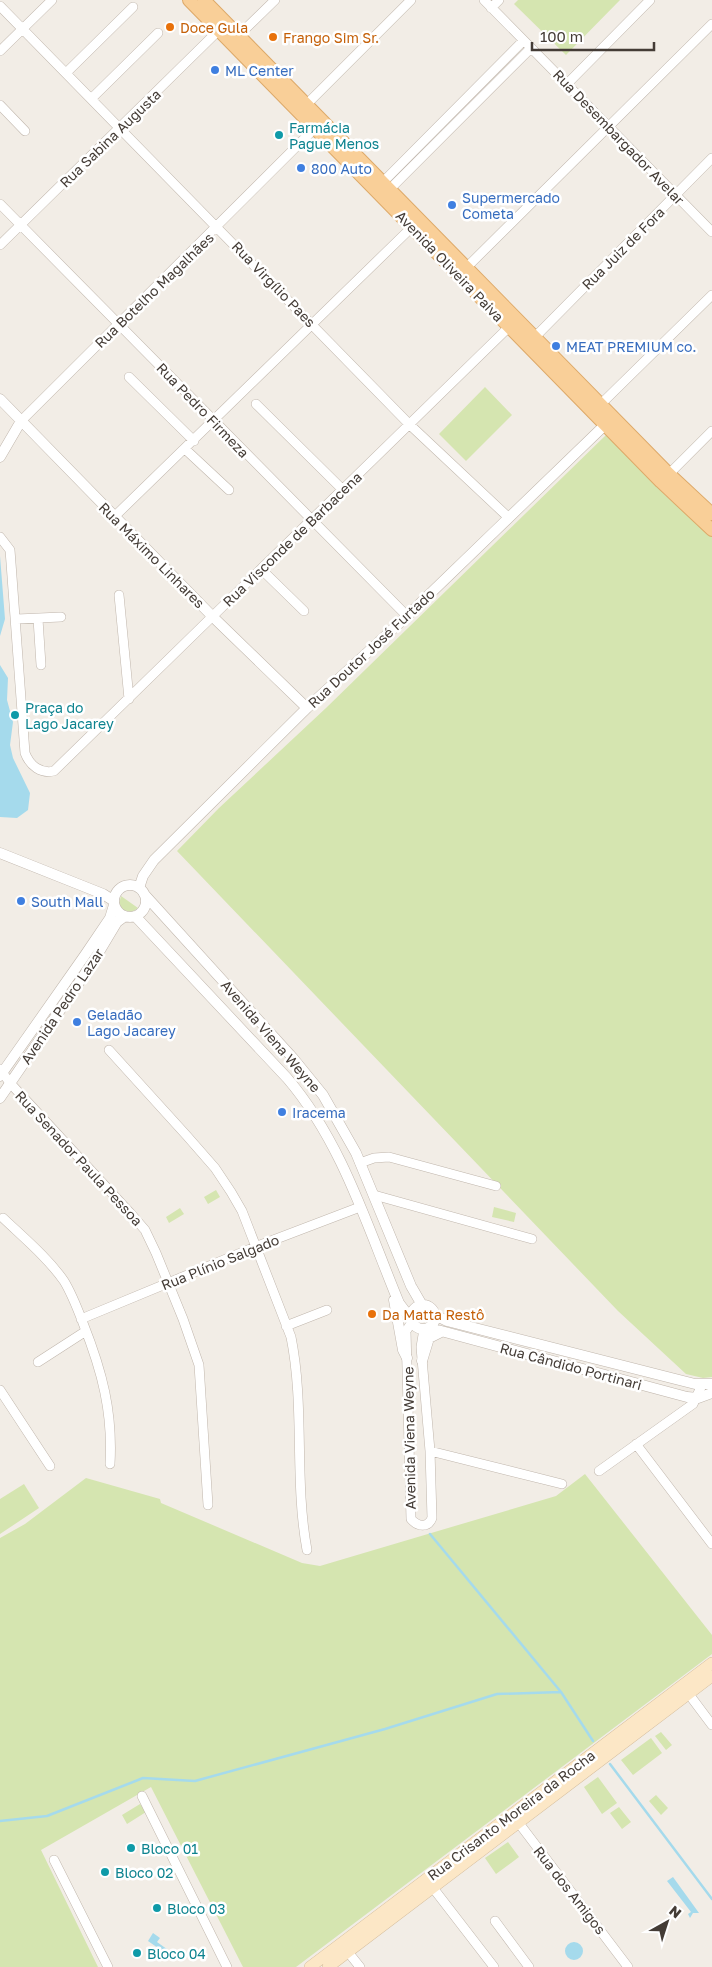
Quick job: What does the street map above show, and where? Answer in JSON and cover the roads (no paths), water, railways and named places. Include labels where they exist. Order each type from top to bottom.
[{"type":"main road","name":"Avenida Oliveira Paiva","points":[[189,0],[412,227],[463,271],[601,404],[610,421],[666,488],[712,530]]},
{"type":"main road","name":"Avenida Oliveira Paiva","points":[[204,0],[387,185],[463,271],[509,327],[712,514]]},
{"type":"main road","name":"Rua Crisanto Moreira da Rocha","points":[[310,1967],[345,1947],[429,1884],[685,1690],[712,1663]]},
{"type":"main road","name":"Rua Crisanto Moreira da Rocha","points":[[685,1690],[712,1676]]},
{"type":"main road","name":"Rua Crisanto Moreira da Rocha","points":[[328,1967],[345,1947]]},
{"type":"street","points":[[0,51],[52,0]]},
{"type":"street","points":[[238,36],[275,0]]},
{"type":"street","points":[[306,105],[411,0]]},
{"type":"street","name":"Rua Desembargador Avelar","points":[[484,0],[712,232]]},
{"type":"street","points":[[491,8],[499,0]]},
{"type":"street","points":[[567,84],[650,0]]},
{"type":"street","name":"Rua Virgílio Paes","points":[[0,6],[121,127],[410,424],[508,517]]},
{"type":"street","points":[[67,72],[133,7]]},
{"type":"street","points":[[463,271],[712,24]]},
{"type":"street","name":"Rua Sabina Augusta","points":[[0,245],[219,30]]},
{"type":"street","points":[[92,98],[158,33]]},
{"type":"street","points":[[387,185],[523,41]]},
{"type":"street","points":[[387,185],[531,48]]},
{"type":"street","points":[[0,105],[25,131]]},
{"type":"street","name":"Rua Botelho Magalhães","points":[[0,457],[21,421],[316,128]]},
{"type":"street","name":"Rua Juiz de Fora","points":[[534,338],[712,158]]},
{"type":"street","name":"Rua Pedro Firmeza","points":[[0,204],[407,616]]},
{"type":"street","points":[[114,517],[185,450],[412,227]]},
{"type":"street","points":[[601,404],[712,296]]},
{"type":"street","name":"Rua Visconde de Barbacena","points":[[17,619],[24,745],[27,759],[42,771],[57,770],[509,327]]},
{"type":"street","points":[[129,377],[194,441]]},
{"type":"street","name":"Rua Máximo Linhares","points":[[0,399],[114,517],[307,708]]},
{"type":"street","points":[[256,404],[342,489]]},
{"type":"street","name":"Rua Doutor José Furtado","points":[[142,891],[143,876],[154,860],[307,708],[407,616],[610,421]]},
{"type":"street","points":[[669,474],[712,431]]},
{"type":"street","points":[[185,450],[229,490]]},
{"type":"street","points":[[0,537],[10,550],[17,619],[61,617]]},
{"type":"street","points":[[262,570],[304,611]]},
{"type":"street","points":[[119,595],[129,699]]},
{"type":"street","points":[[38,619],[41,666]]},
{"type":"street","points":[[0,853],[103,894],[114,903],[118,911],[130,916],[145,907],[142,891],[131,884],[122,886],[116,892],[114,903]]},
{"type":"street","name":"Avenida Viena Weyne","points":[[142,891],[311,1079],[343,1128],[358,1158],[411,1286],[422,1305]]},
{"type":"street","name":"Avenida Pedro Lazar","points":[[1,1072],[90,948],[112,915],[114,903]]},
{"type":"street","name":"Avenida Viena Weyne","points":[[130,916],[287,1078],[309,1105],[340,1160],[394,1292],[411,1320],[406,1331],[411,1519],[423,1526],[428,1524],[432,1518],[430,1451],[421,1347],[427,1329]]},
{"type":"street","name":"Avenida Pedro Lazar","points":[[0,1098],[93,962],[117,922],[130,916]]},
{"type":"street","points":[[50,1002],[60,1009]]},
{"type":"street","points":[[109,1050],[215,1168],[242,1211],[286,1326],[295,1355],[302,1524],[307,1550]]},
{"type":"street","name":"Rua Senador Paula Pessoa","points":[[1,1072],[145,1230],[183,1319],[199,1365],[208,1506]]},
{"type":"street","points":[[328,1138],[337,1137],[343,1128]]},
{"type":"street","points":[[340,1160],[347,1153],[358,1158],[389,1157],[496,1186]]},
{"type":"street","points":[[374,1195],[532,1239]]},
{"type":"street","name":"Rua Plínio Salgado","points":[[81,1319],[255,1247],[360,1207]]},
{"type":"street","points":[[3,1218],[64,1282],[81,1319],[100,1366],[105,1389],[111,1440],[110,1464]]},
{"type":"street","points":[[394,1292],[403,1350],[407,1358]]},
{"type":"street","points":[[422,1305],[431,1307],[435,1315],[435,1320],[427,1329],[416,1327],[411,1320],[414,1310],[422,1305]]},
{"type":"street","points":[[286,1326],[327,1310]]},
{"type":"street","name":"Rua Cândido Portinari","points":[[435,1315],[447,1320],[543,1345],[707,1384]]},
{"type":"street","name":"Rua Cândido Portinari","points":[[427,1329],[540,1357],[687,1398],[698,1398],[712,1393]]},
{"type":"street","points":[[38,1362],[86,1331]]},
{"type":"street","points":[[422,1361],[429,1338],[441,1332]]},
{"type":"street","points":[[540,1357],[543,1345]]},
{"type":"street","points":[[599,1471],[693,1404],[707,1384]]},
{"type":"street","points":[[0,1390],[50,1466]]},
{"type":"street","points":[[636,1444],[712,1544]]},
{"type":"street","points":[[430,1451],[562,1484]]},
{"type":"street","points":[[685,1690],[712,1725]]},
{"type":"street","points":[[142,1796],[227,1967]]},
{"type":"street","name":"Rua dos Amigos","points":[[515,1818],[628,1967]]},
{"type":"street","points":[[54,1860],[108,1967]]},
{"type":"street","points":[[429,1884],[494,1967]]},
{"type":"street","points":[[495,1921],[529,1967]]},
{"type":"street","points":[[345,1947],[360,1967]]},
{"type":"water","points":[[0,556],[5,619],[0,636]]},
{"type":"water","points":[[0,665],[8,678],[7,700],[13,722],[10,745],[13,758],[30,793],[28,810],[17,818],[0,817]]},
{"type":"water","points":[[673,1877],[699,1913],[693,1913],[690,1918],[688,1914],[691,1912],[667,1881]]},
{"type":"water","points":[[153,1933],[160,1938],[157,1942],[171,1952],[168,1955],[148,1941]]},
{"type":"water","points":[[574,1942],[580,1945],[583,1951],[580,1957],[574,1960],[568,1957],[565,1951],[568,1945]]},
{"type":"waterway","points":[[430,1534],[561,1692]]},
{"type":"waterway","points":[[0,1821],[47,1816],[143,1778],[195,1781],[385,1729],[497,1694],[561,1692],[593,1741]]},
{"type":"waterway","points":[[610,1764],[712,1899]]},
{"type":"place","name":"Doce Gula","points":[[170,27]]},
{"type":"place","name":"Frango Sim Sr.","points":[[273,37]]},
{"type":"place","name":"ML Center","points":[[215,70]]},
{"type":"place","name":"Farmácia Pague Menos","points":[[279,135]]},
{"type":"place","name":"800 Auto","points":[[301,168]]},
{"type":"place","name":"Supermercado Cometa","points":[[452,205]]},
{"type":"place","name":"MEAT PREMIUM co.","points":[[556,346]]},
{"type":"place","name":"Praça do Lago Jacarey","points":[[15,715]]},
{"type":"place","name":"South Mall","points":[[21,901]]},
{"type":"place","name":"Geladão Lago Jacarey","points":[[77,1022]]},
{"type":"place","name":"Iracema","points":[[282,1112]]},
{"type":"place","name":"Da Matta Restô","points":[[372,1314]]},
{"type":"place","name":"Bloco 01","points":[[131,1848]]},
{"type":"place","name":"Bloco 02","points":[[105,1872]]},
{"type":"place","name":"Bloco 03","points":[[157,1908]]},
{"type":"place","name":"Bloco 04","points":[[137,1953]]}]
